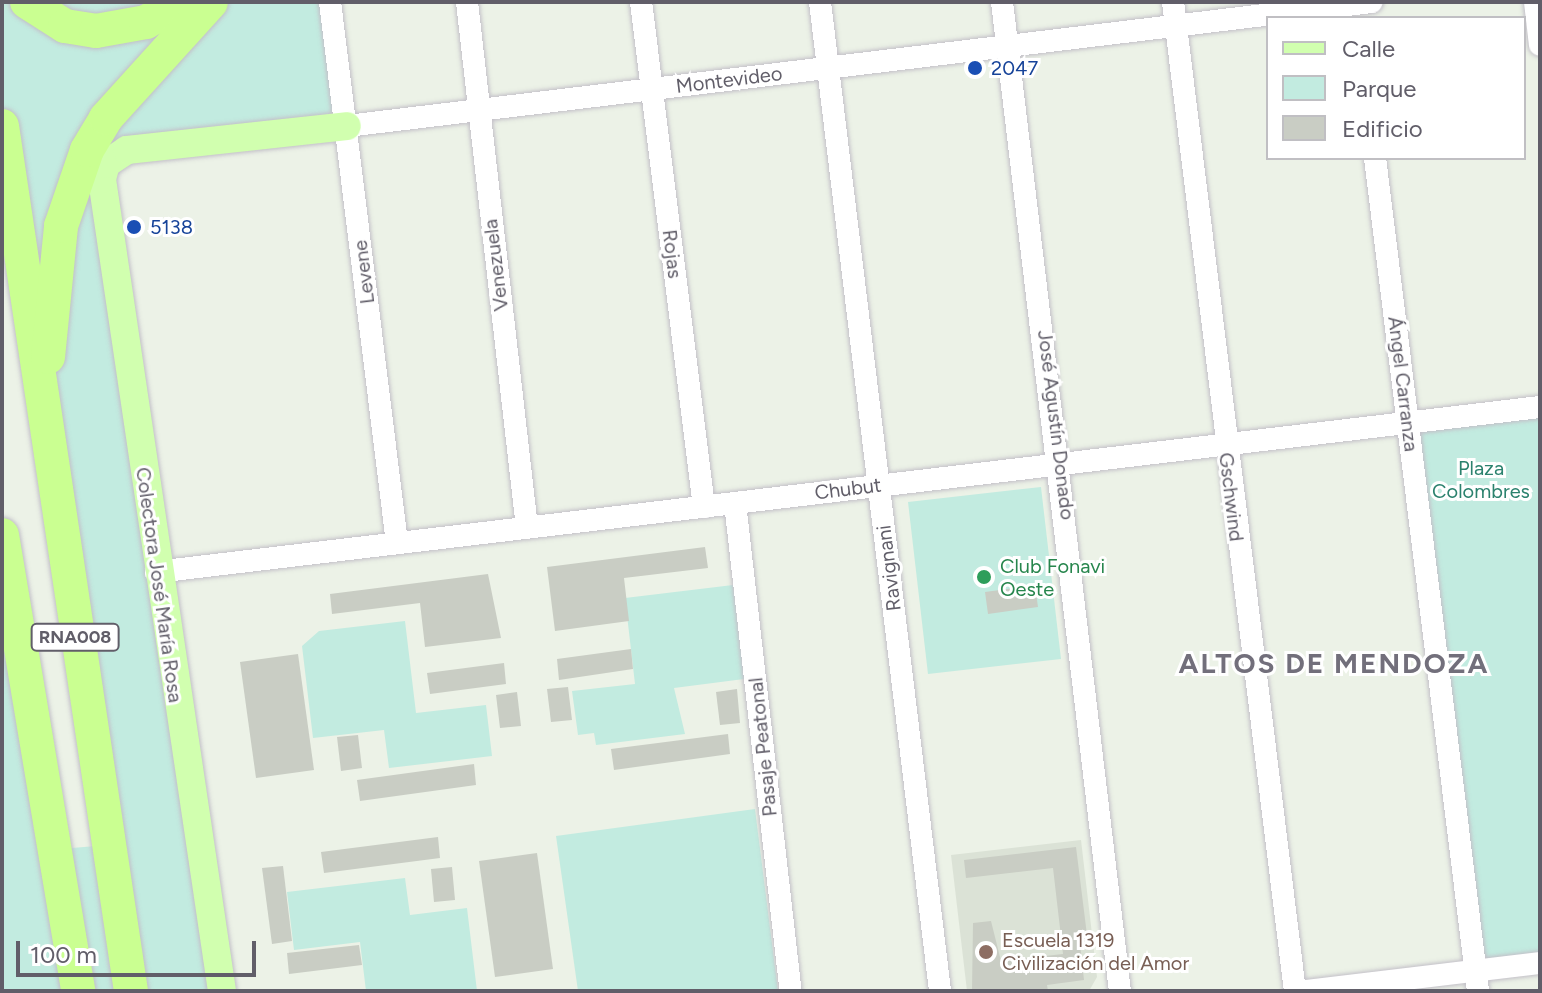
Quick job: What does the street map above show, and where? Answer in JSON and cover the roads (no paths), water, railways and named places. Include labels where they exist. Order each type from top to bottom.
[{"type":"highway","points":[[27,2],[65,26],[96,31],[146,22],[180,2]]},
{"type":"highway","points":[[42,430],[52,284],[73,181],[106,118],[211,2]]},
{"type":"highway","name":"RNA008","points":[[2,126],[42,430],[131,991]]},
{"type":"highway","name":"RNA008","points":[[2,538],[78,991]]},
{"type":"main road","name":"Montevideo","points":[[102,179],[106,164],[127,150],[347,126]]},
{"type":"main road","name":"Colectora José María Rosa","points":[[102,179],[156,572],[222,991]]},
{"type":"street","name":"Levene","points":[[330,2],[397,543]]},
{"type":"street","name":"Venezuela","points":[[467,2],[527,528]]},
{"type":"street","name":"Rojas","points":[[641,2],[704,507]]},
{"type":"street","name":"Ravignani","points":[[820,2],[940,991]]},
{"type":"street","name":"José Agustín Donado","points":[[1002,2],[1061,464],[1120,991]]},
{"type":"street","name":"Gschwind","points":[[1173,2],[1224,445],[1295,991]]},
{"type":"street","points":[[1535,2],[1540,45]]},
{"type":"street","name":"Montevideo","points":[[1268,16],[1360,6]]},
{"type":"street","name":"Montevideo","points":[[347,126],[1266,16]]},
{"type":"street","name":"Ángel Carranza","points":[[1375,160],[1477,981]]},
{"type":"street","name":"Chubut","points":[[156,572],[1540,407]]},
{"type":"street","name":"Pasaje Peatonal","points":[[735,503],[791,991]]},
{"type":"street","points":[[1305,991],[1477,981],[1540,963]]},
{"type":"place","name":"2047","points":[[975,68]]},
{"type":"place","name":"5138","points":[[134,227]]},
{"type":"place","name":"Club Fonavi Oeste","points":[[984,577]]},
{"type":"place","name":"Escuela 1319 Civilización del Amor","points":[[986,952]]},
{"type":"district","name":"ALTOS DE MENDOZA","points":[[1334,663]]},
{"type":"park label","name":"Plaza Colombres","points":[[1481,480]]}]
